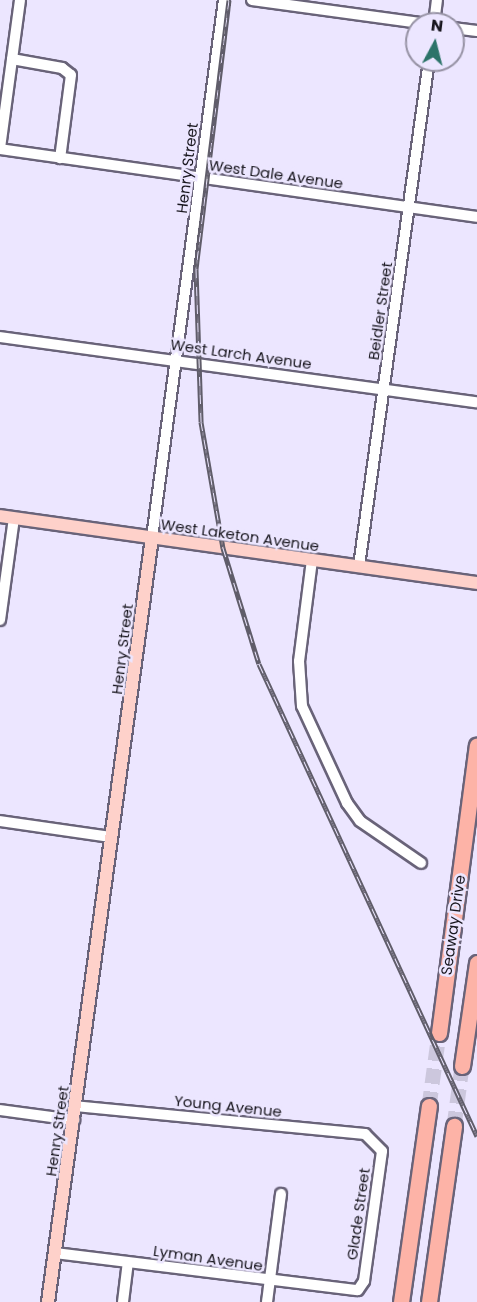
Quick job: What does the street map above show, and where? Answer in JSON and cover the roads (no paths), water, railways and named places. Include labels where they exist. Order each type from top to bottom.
[{"type":"highway","name":"Seaway Drive","points":[[439,1033],[477,746]]},
{"type":"highway","name":"Seaway Drive","points":[[462,1066],[477,963]]},
{"type":"highway","points":[[401,1302],[429,1106]]},
{"type":"highway","points":[[429,1302],[454,1126]]},
{"type":"main road","name":"West Laketon Avenue","points":[[0,516],[477,583]]},
{"type":"main road","name":"Henry Street","points":[[48,1302],[152,538]]},
{"type":"street","points":[[0,149],[2,110],[20,0]]},
{"type":"street","name":"Henry Street","points":[[152,538],[224,0]]},
{"type":"street","points":[[252,0],[405,21]]},
{"type":"street","points":[[12,59],[62,68],[71,75],[60,158]]},
{"type":"street","name":"Beidler Street","points":[[359,566],[427,72]]},
{"type":"street","name":"West Dale Avenue","points":[[0,149],[477,217]]},
{"type":"street","name":"West Larch Avenue","points":[[0,337],[477,402]]},
{"type":"street","points":[[0,620],[14,518]]},
{"type":"street","points":[[312,560],[299,661],[302,706],[347,803],[360,821],[421,863]]},
{"type":"street","points":[[0,821],[111,837]]},
{"type":"street","name":"Young Avenue","points":[[75,1106],[364,1134],[376,1142]]},
{"type":"street","points":[[0,1110],[74,1120]]},
{"type":"street","name":"Glade Street","points":[[358,1290],[364,1281],[382,1151],[376,1142]]},
{"type":"street","points":[[267,1302],[281,1194]]},
{"type":"street","name":"Lyman Avenue","points":[[55,1253],[269,1282],[358,1290]]},
{"type":"street","points":[[123,1302],[128,1263]]},
{"type":"tunnel","points":[[429,1106],[439,1033]]},
{"type":"tunnel","points":[[454,1126],[462,1066]]},
{"type":"railway","points":[[229,0],[196,269],[201,422],[223,548],[259,664],[477,1136]]}]
